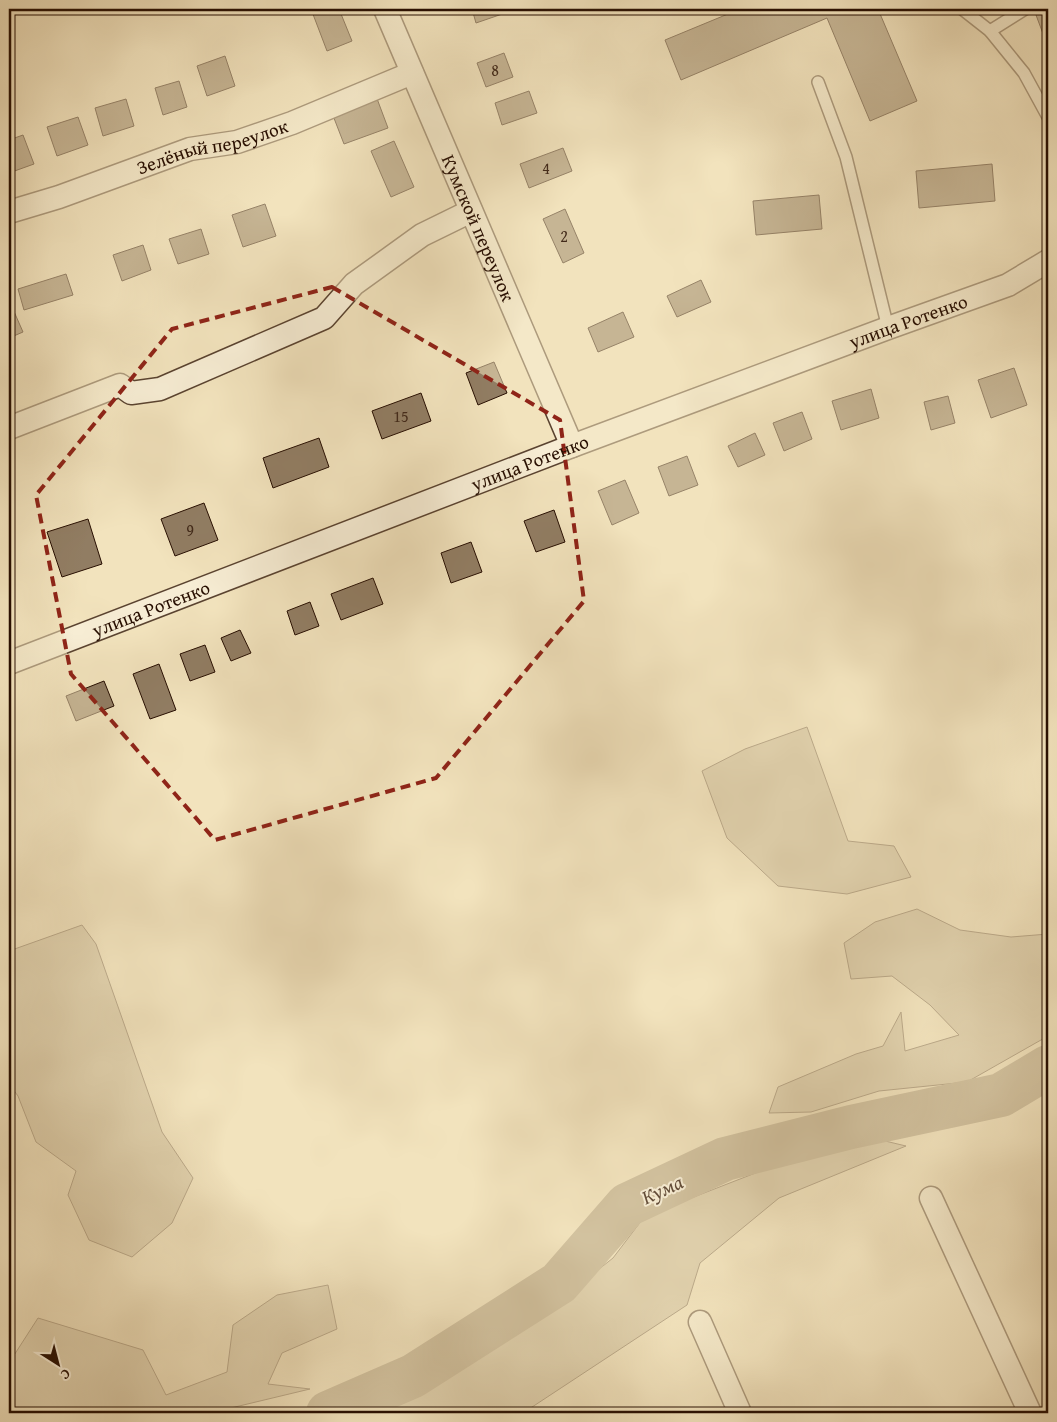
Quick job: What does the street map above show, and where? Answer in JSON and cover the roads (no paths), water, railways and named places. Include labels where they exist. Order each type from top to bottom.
[{"type":"street","name":"Кумской переулок","points":[[385,9],[572,446]]},
{"type":"street","name":"Зелёный переулок","points":[[9,212],[59,197],[190,149],[236,142],[292,123],[412,73]]},
{"type":"street","points":[[9,428],[120,385],[131,393],[160,389],[324,318],[354,284],[422,235],[470,211]]},
{"type":"street","name":"улица Ротенко","points":[[9,663],[572,446],[1008,285],[1048,260]]},
{"type":"street","points":[[931,1198],[1030,1413]]},
{"type":"street","points":[[700,1322],[740,1413]]},
{"type":"lane","points":[[962,9],[990,31],[1024,73],[1048,118]]},
{"type":"lane","points":[[990,31],[1025,9]]},
{"type":"lane","points":[[818,82],[846,158],[888,328]]},
{"type":"waterway","name":"Кума","points":[[328,1413],[413,1376],[559,1283],[627,1205],[725,1159],[851,1127],[1001,1095],[1048,1067]]}]
